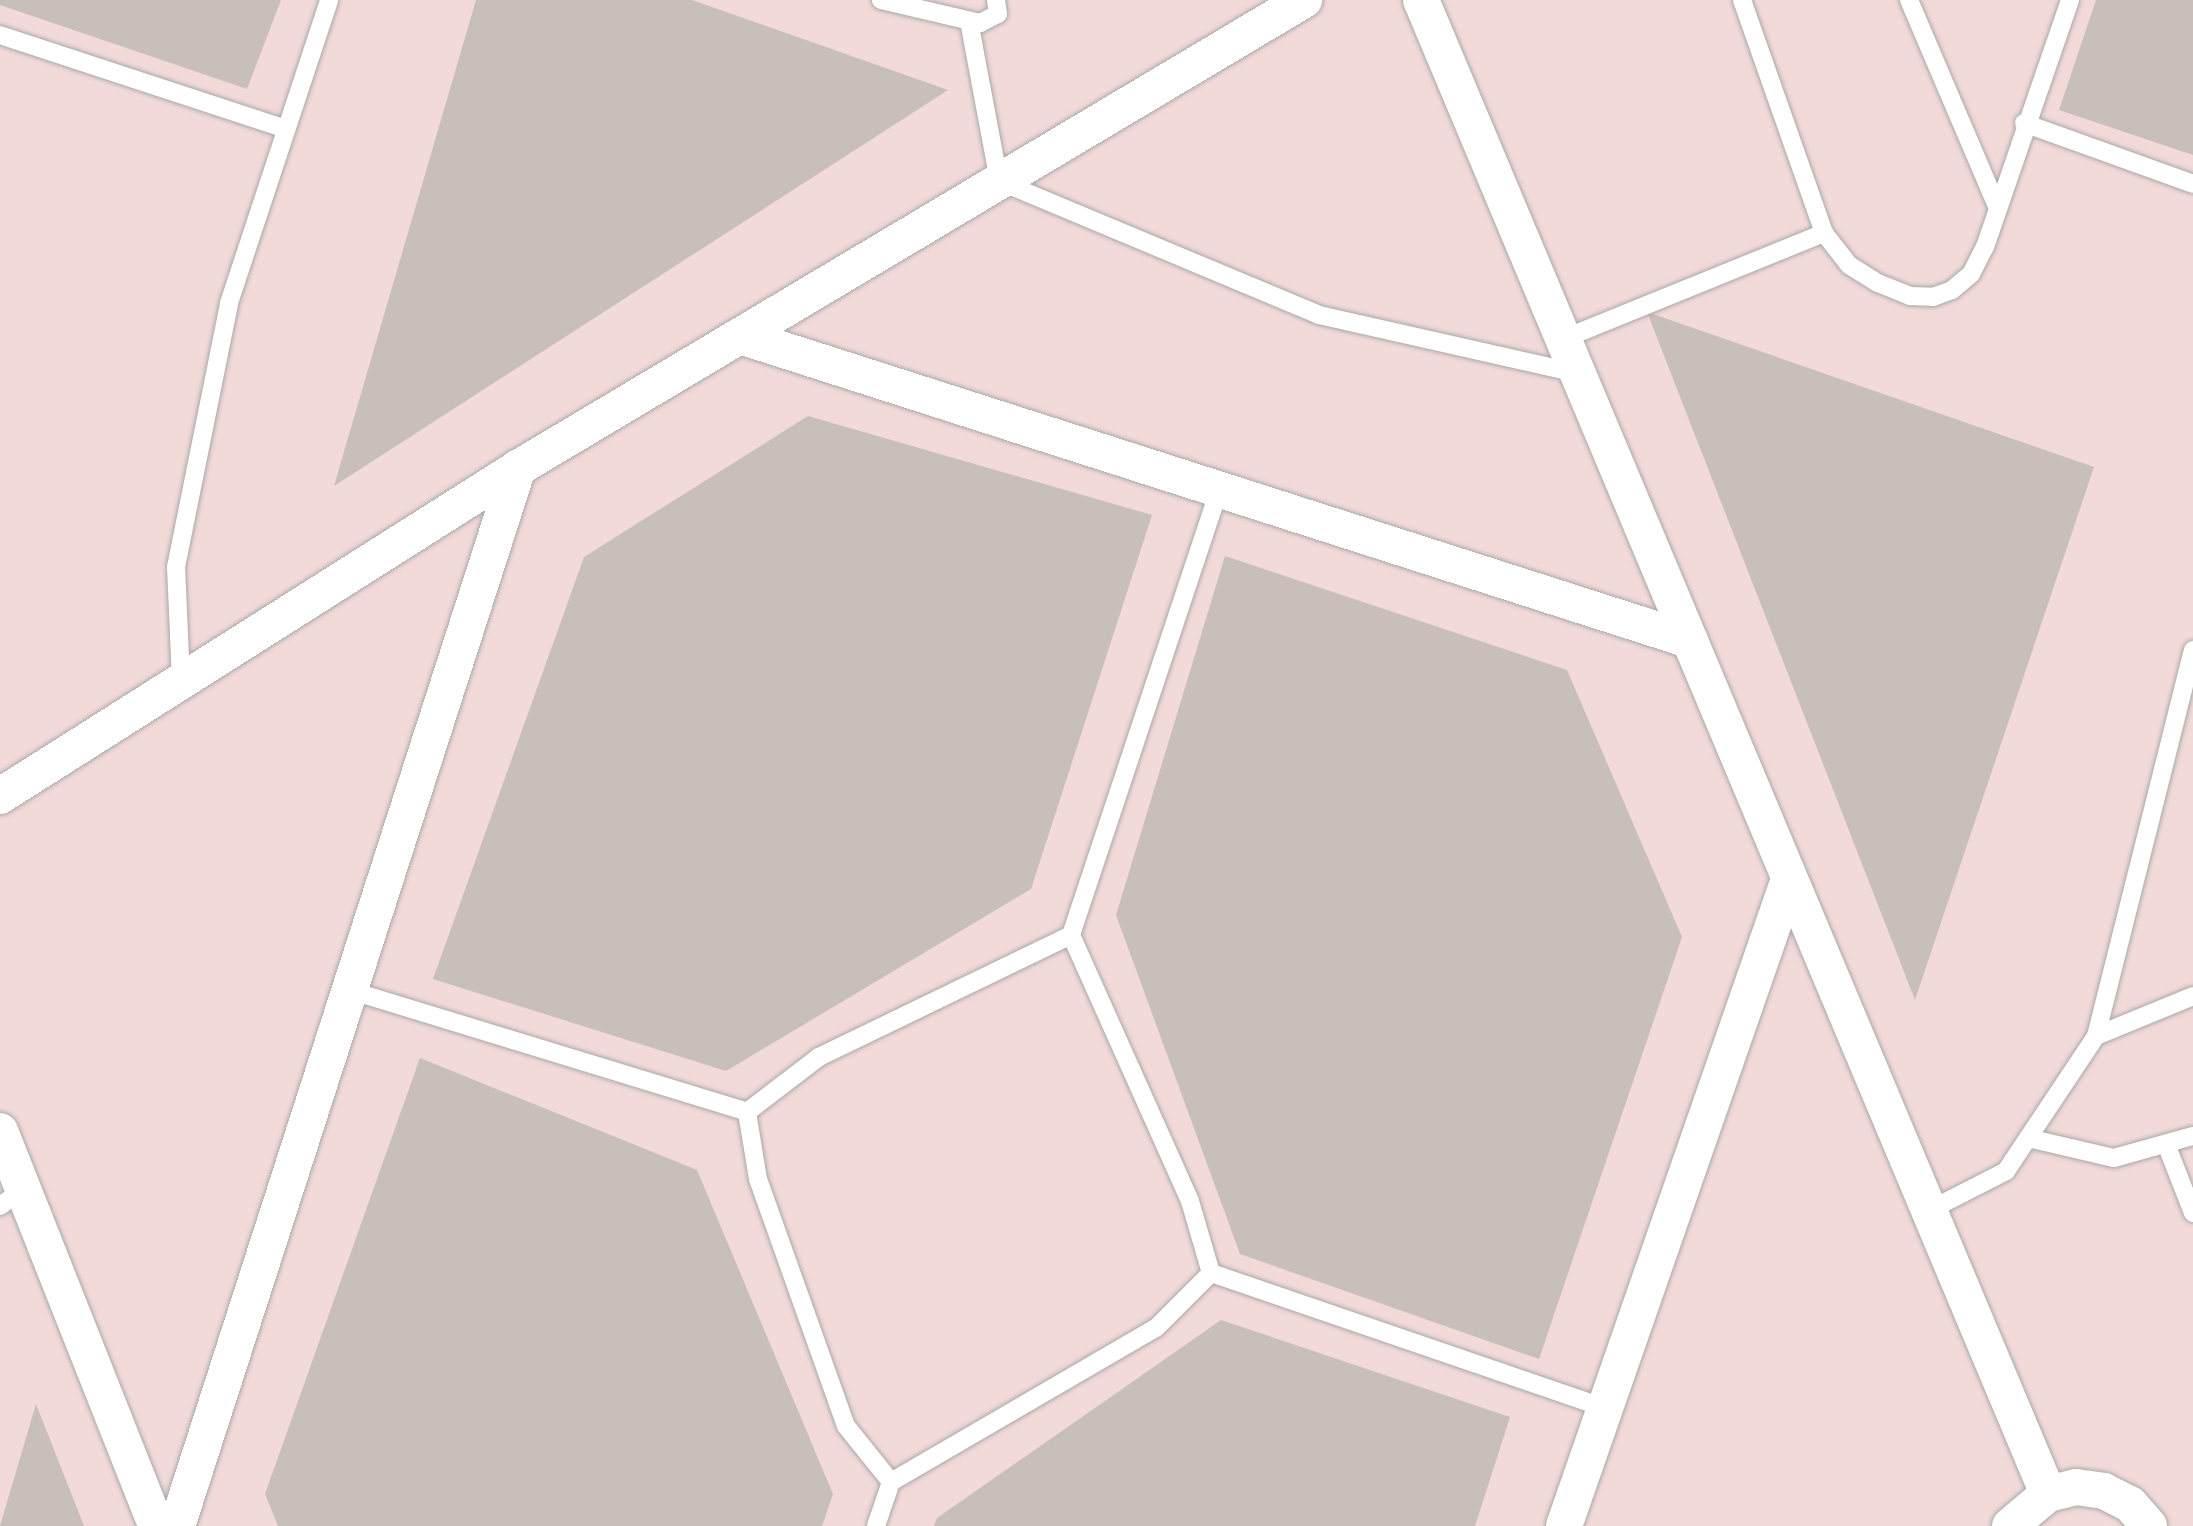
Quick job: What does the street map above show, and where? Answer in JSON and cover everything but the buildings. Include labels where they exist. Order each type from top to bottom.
[{"type":"street","points":[[0,796],[518,468],[1304,0]]},
{"type":"street","points":[[1421,0],[1788,882],[2048,1494]]},
{"type":"street","points":[[740,336],[1689,640]]},
{"type":"street","points":[[177,1526],[518,468]]},
{"type":"street","points":[[1564,1526],[1788,882]]},
{"type":"street","points":[[0,1131],[11,1198],[156,1526]]},
{"type":"street","points":[[2010,1526],[2048,1494],[2076,1487],[2104,1491],[2130,1504],[2149,1526]]},
{"type":"lane","points":[[181,681],[176,567],[229,303],[329,0]]},
{"type":"lane","points":[[881,0],[969,21],[990,22],[998,14],[996,0]]},
{"type":"lane","points":[[1742,0],[1824,233],[1849,265],[1878,283],[1910,296],[1933,297],[1952,290],[1971,274],[1998,209],[2024,123],[2070,0]]},
{"type":"lane","points":[[1909,0],[1998,209]]},
{"type":"lane","points":[[969,21],[999,181],[1319,315],[1577,373]]},
{"type":"lane","points":[[0,35],[286,129]]},
{"type":"lane","points":[[2024,123],[2193,184]]},
{"type":"lane","points":[[1563,339],[1824,233]]},
{"type":"lane","points":[[1211,1273],[1190,1201],[1071,935],[1219,490]]},
{"type":"lane","points":[[1928,1211],[2006,1171],[2096,1036],[2193,650]]},
{"type":"lane","points":[[747,1112],[819,1057],[1071,935]]},
{"type":"lane","points":[[349,990],[747,1112]]},
{"type":"lane","points":[[2096,1036],[2193,996]]},
{"type":"lane","points":[[747,1112],[758,1179],[846,1426],[891,1482]]},
{"type":"lane","points":[[2028,1138],[2114,1158],[2193,1136]]},
{"type":"lane","points":[[2166,1144],[2193,1213]]},
{"type":"lane","points":[[1211,1273],[1605,1408]]},
{"type":"lane","points":[[876,1526],[891,1482],[1156,1328],[1211,1273]]},
{"type":"shaded area","points":[[0,0],[2193,0],[2193,1526],[0,1526]]}]
